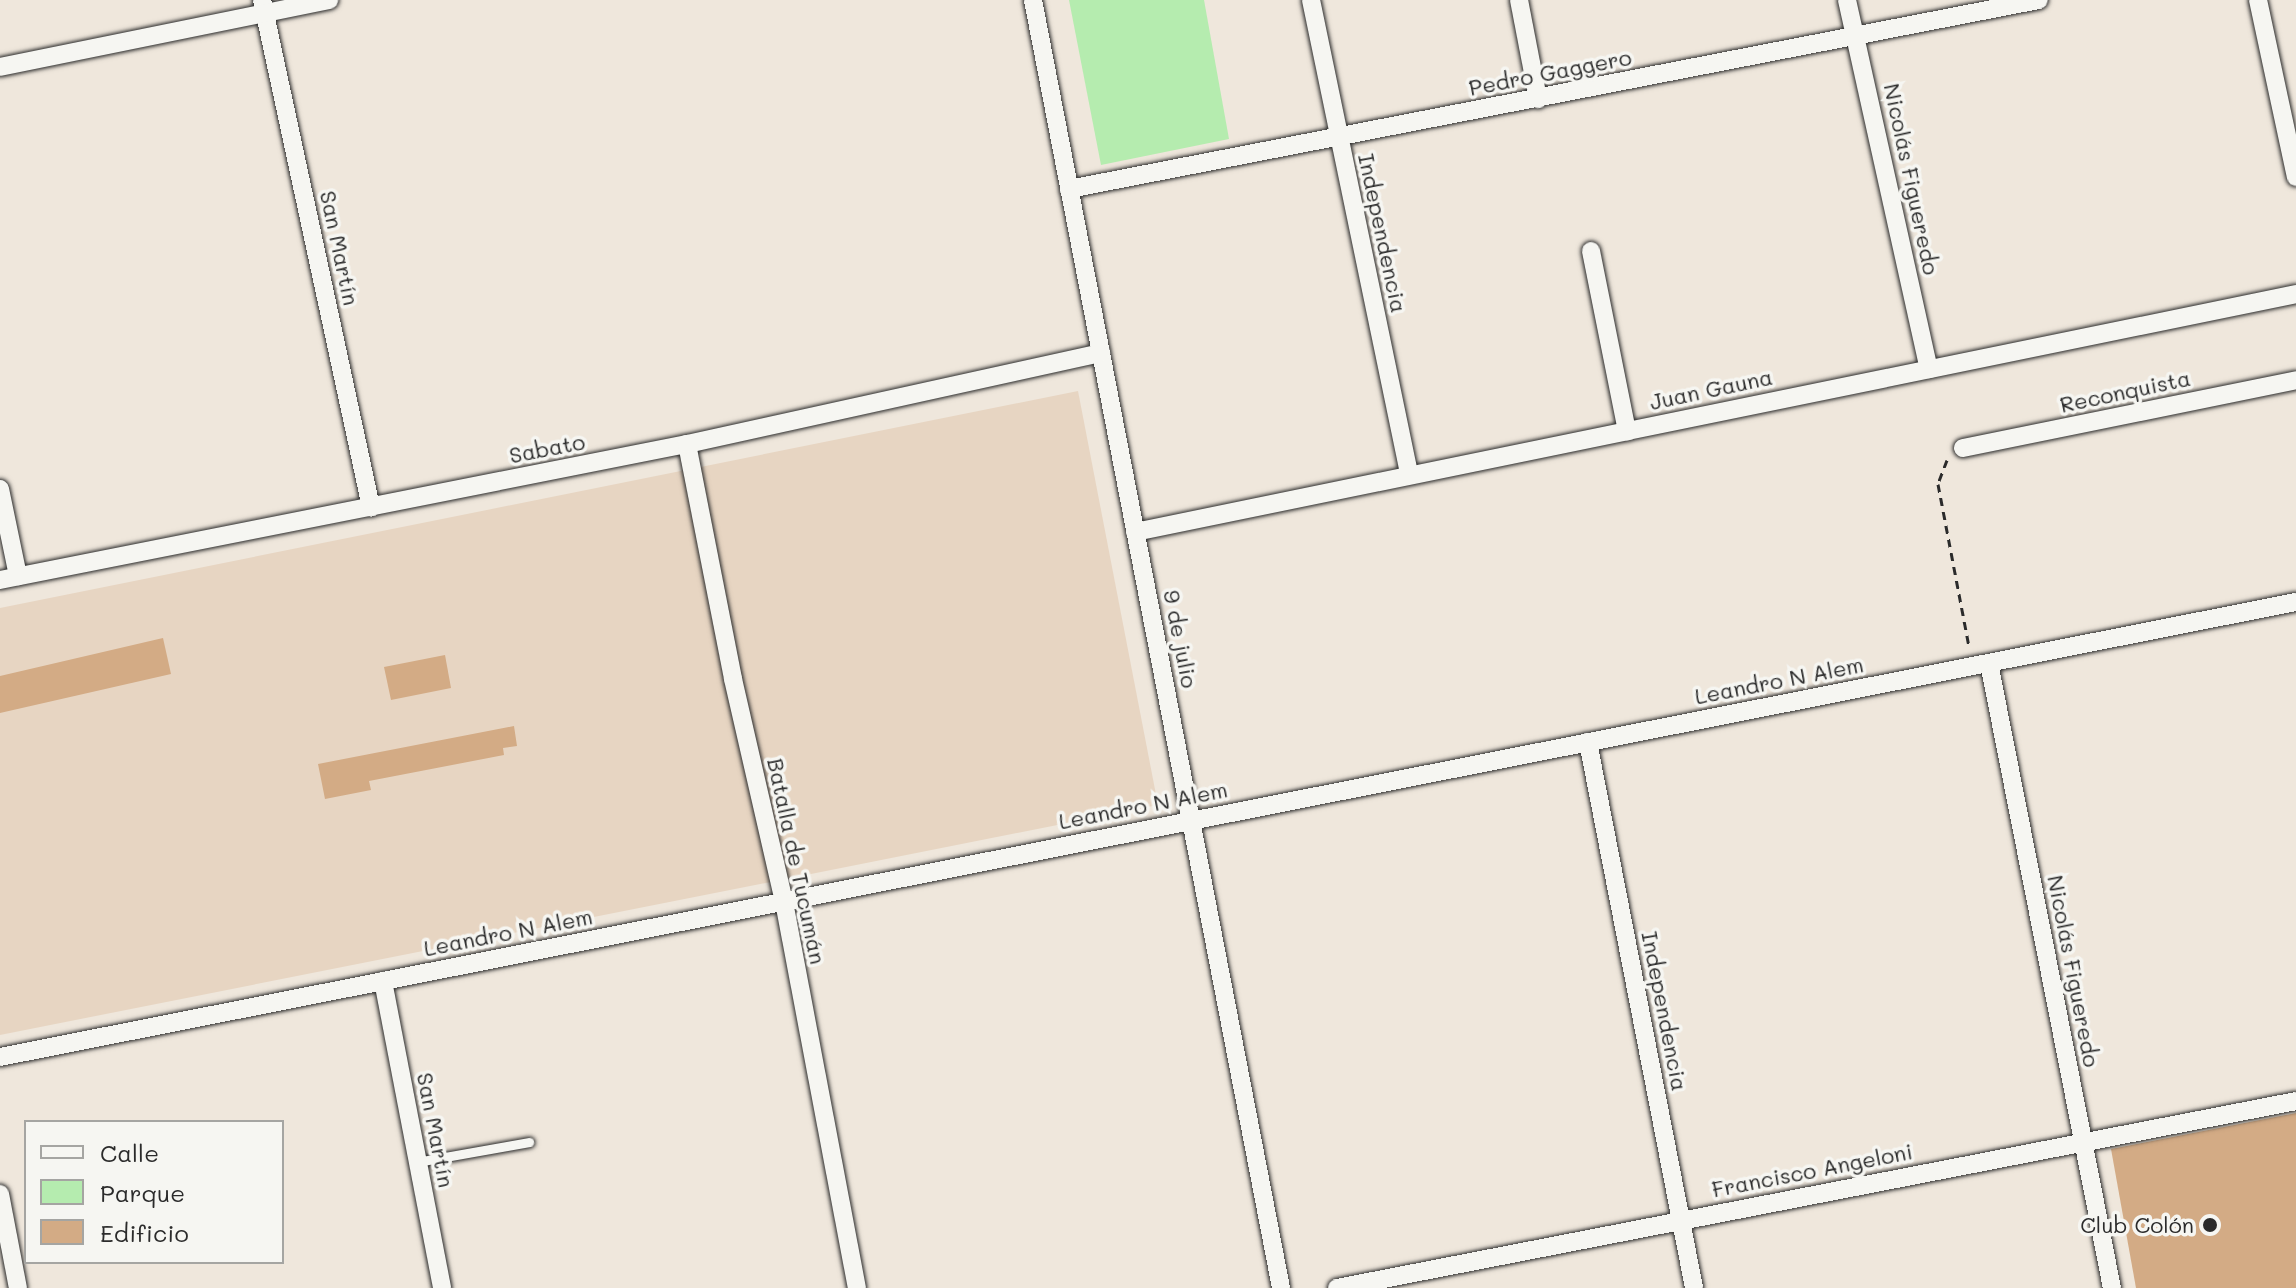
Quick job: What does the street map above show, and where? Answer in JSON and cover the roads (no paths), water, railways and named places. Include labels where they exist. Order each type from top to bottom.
[{"type":"street","points":[[0,67],[263,7],[329,0]]},
{"type":"street","name":"9 de julio","points":[[1033,0],[1281,1288]]},
{"type":"street","name":"Independencia","points":[[1311,0],[1409,475]]},
{"type":"street","points":[[1519,0],[1538,99]]},
{"type":"street","name":"Nicolás Figueredo","points":[[1847,0],[1929,369]]},
{"type":"street","name":"Pedro Gaggero","points":[[1069,189],[1339,139],[2039,0]]},
{"type":"street","points":[[2258,0],[2296,177]]},
{"type":"street","name":"San Martín","points":[[263,7],[371,507]]},
{"type":"street","points":[[1591,251],[1627,431]]},
{"type":"street","name":"Juan Gauna","points":[[1135,532],[2296,294]]},
{"type":"street","name":"Sabato","points":[[9,578],[687,444],[1101,353]]},
{"type":"street","name":"Reconquista","points":[[1963,448],[2296,380]]},
{"type":"street","name":"Batalla de Tucumán","points":[[687,444],[733,679],[784,902],[857,1288]]},
{"type":"street","points":[[0,489],[9,578]]},
{"type":"street","name":"Leandro N Alem","points":[[0,1057],[2296,602]]},
{"type":"street","name":"Nicolás Figueredo","points":[[1981,665],[2084,1142],[2112,1288]]},
{"type":"street","name":"Independencia","points":[[1588,742],[1694,1288]]},
{"type":"street","name":"San Martín","points":[[383,981],[442,1288]]},
{"type":"street","name":"Francisco Angeloni","points":[[1337,1288],[2296,1101]]},
{"type":"street","points":[[0,1194],[18,1288]]},
{"type":"lane","points":[[417,1162],[529,1142]]},
{"type":"place","name":"Club Colón","points":[[2210,1225]]}]
